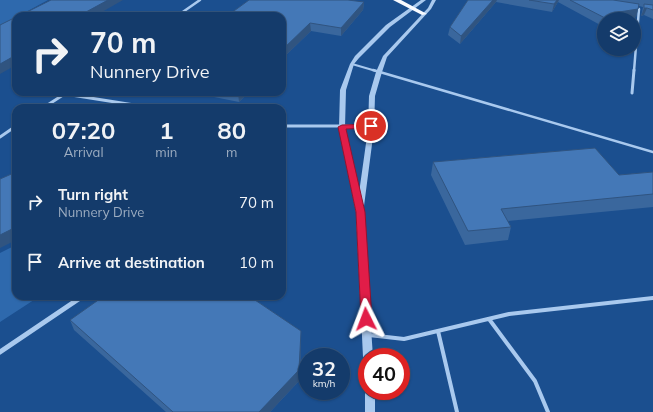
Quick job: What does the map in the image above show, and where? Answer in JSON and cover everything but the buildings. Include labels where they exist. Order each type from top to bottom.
[{"type":"highway","points":[[396,0],[424,14]]},
{"type":"street","points":[[183,12],[200,0]]},
{"type":"street","points":[[368,348],[360,212],[342,127],[343,90],[352,64],[357,57],[388,26],[424,0]]},
{"type":"street","points":[[360,212],[371,126],[372,96],[379,72],[385,57],[430,8],[434,0]]},
{"type":"street","points":[[632,93],[639,8],[646,10]]},
{"type":"street","points":[[49,104],[61,96]]},
{"type":"street","points":[[83,96],[130,104]]},
{"type":"street","points":[[286,126],[371,126]]},
{"type":"street","points":[[0,138],[12,129]]},
{"type":"street","points":[[0,352],[77,300]]},
{"type":"street","points":[[370,400],[370,412]]},
{"type":"lane","points":[[352,64],[444,89],[653,152]]},
{"type":"lane","points":[[367,335],[404,339],[509,314],[653,298]]},
{"type":"lane","points":[[489,319],[535,380],[548,412]]},
{"type":"lane","points":[[438,331],[457,412]]},
{"type":"shaded area","points":[[0,0],[48,0],[26,12],[12,12],[12,20],[0,26]]},
{"type":"shaded area","points":[[12,247],[12,300],[34,300],[0,322],[0,253]]},
{"type":"route","points":[[366,319],[360,212],[342,127],[371,126]]}]
